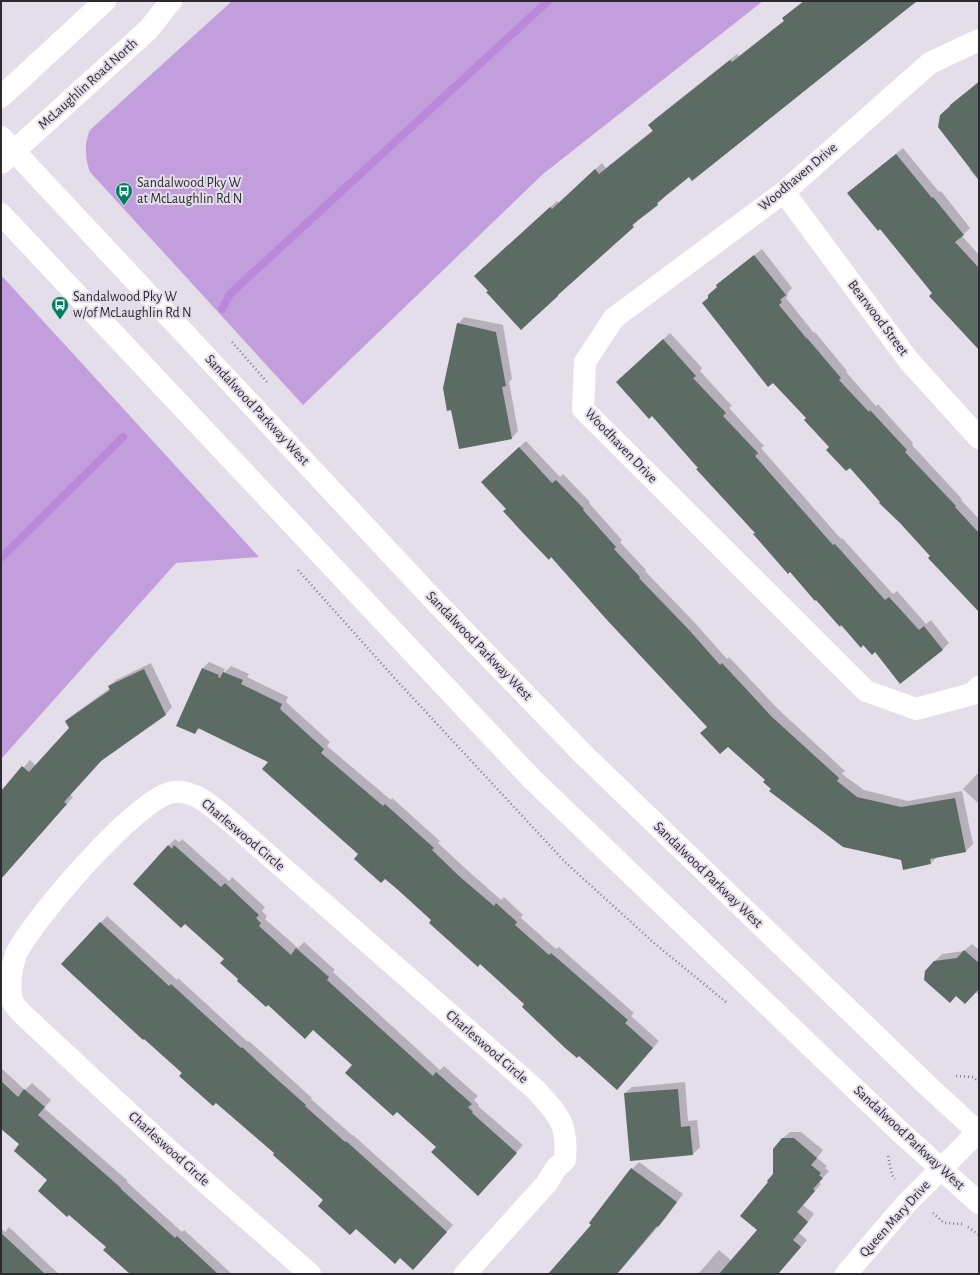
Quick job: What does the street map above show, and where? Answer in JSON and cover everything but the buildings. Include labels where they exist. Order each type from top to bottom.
[{"type":"main road","points":[[1,97],[105,1]]},
{"type":"main road","name":"McLaughlin Road North","points":[[5,150],[149,29],[171,1]]},
{"type":"main road","name":"Woodhaven Drive","points":[[979,40],[930,63],[784,192],[614,318],[585,362],[583,409],[866,691],[916,710],[972,694],[979,687]]},
{"type":"main road","name":"Sandalwood Parkway West","points":[[5,150],[432,598],[583,754],[924,1083],[979,1132]]},
{"type":"main road","name":"Bearwood Street","points":[[784,192],[909,361],[979,438]]},
{"type":"main road","name":"Sandalwood Parkway West","points":[[1,214],[531,778],[897,1129],[979,1203]]},
{"type":"main road","name":"Charleswood Circle","points":[[310,1274],[172,1153],[33,1024],[13,1003],[10,987],[11,975],[16,955],[34,927],[80,869],[132,818],[149,803],[161,796],[174,792],[190,793],[206,802],[233,824],[536,1090],[555,1111],[563,1124],[566,1140],[565,1160],[556,1168],[547,1183],[465,1274]]},
{"type":"main road","name":"Queen Mary Drive","points":[[846,1274],[906,1204],[979,1132]]},
{"type":"path","points":[[973,1077],[979,1082]]},
{"type":"path","points":[[944,1223],[964,1224],[979,1235]]},
{"type":"shaded area","points":[[232,1],[763,1],[543,174],[303,405],[90,172],[87,162],[86,146],[90,130]]},
{"type":"shaded area","points":[[1,275],[259,557],[176,563],[1,759]]},
{"type":"waterway","points":[[222,309],[230,294],[548,1]]},
{"type":"waterway","points":[[1,558],[123,437]]},
{"type":"place","name":"Sandalwood Pky W at McLaughlin Rd N","points":[[124,206]]},
{"type":"place","name":"Sandalwood Pky W w/of McLaughlin Rd N","points":[[60,320]]}]
